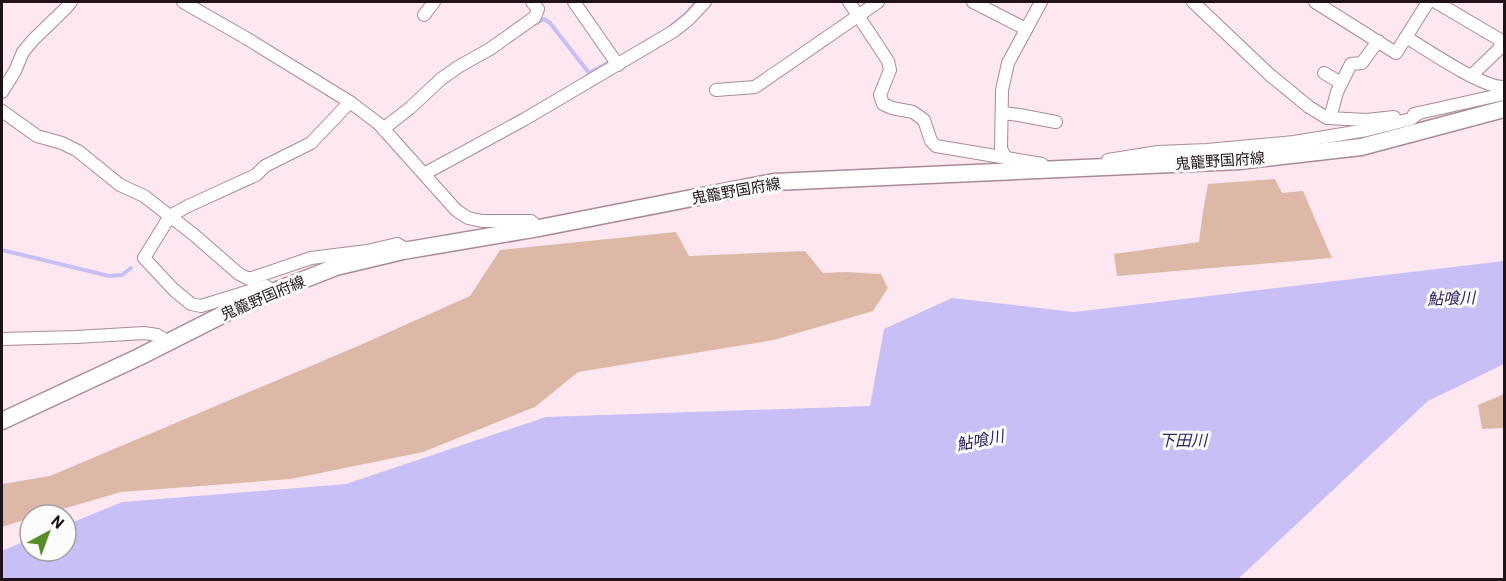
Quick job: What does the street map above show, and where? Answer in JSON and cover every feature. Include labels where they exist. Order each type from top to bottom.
[{"type":"main road","name":"鬼籠野国府線","points":[[2,421],[274,292],[336,267],[408,250],[539,228],[774,182],[1239,161],[1361,147],[1502,97]]},
{"type":"street","points":[[2,92],[15,71],[22,52],[71,2]]},
{"type":"street","points":[[183,2],[350,102],[383,129],[456,210],[468,218],[531,221],[539,228]]},
{"type":"street","points":[[424,15],[434,2]]},
{"type":"street","points":[[383,129],[441,79],[535,18],[538,9],[532,2]]},
{"type":"street","points":[[574,2],[618,64]]},
{"type":"street","points":[[424,174],[525,119],[674,31],[705,2]]},
{"type":"street","points":[[849,2],[888,61],[890,70],[880,95],[883,104],[913,112],[924,120],[931,141],[936,147],[1036,164],[1063,164],[1070,169],[1084,164],[1158,152],[1207,150],[1305,140],[1367,130],[1411,119],[1419,113]]},
{"type":"street","points":[[716,90],[755,87],[878,2]]},
{"type":"street","points":[[973,2],[1026,29]]},
{"type":"street","points":[[1006,158],[1001,149],[1002,90],[1008,63],[1041,2]]},
{"type":"street","points":[[1193,2],[1270,75],[1326,118],[1367,120],[1419,113],[1502,97]]},
{"type":"street","points":[[1315,2],[1396,53],[1428,2]]},
{"type":"street","points":[[1436,2],[1502,41],[1499,49],[1471,76]]},
{"type":"street","points":[[1406,37],[1481,82],[1499,88],[1502,97]]},
{"type":"street","points":[[1330,118],[1337,92],[1351,64],[1362,63],[1378,41]]},
{"type":"street","points":[[1324,74],[1341,83]]},
{"type":"street","points":[[1453,100],[1478,94],[1502,97]]},
{"type":"street","points":[[274,292],[266,286],[201,306],[191,304],[174,290],[144,258],[170,216],[256,175],[265,166],[311,143],[350,102]]},
{"type":"street","points":[[2,111],[37,136],[62,143],[78,151],[120,185],[144,196],[239,274],[249,279],[311,258],[367,251],[397,244],[408,250]]},
{"type":"street","points":[[1003,113],[1056,122]]},
{"type":"street","points":[[2,339],[144,333],[157,335],[169,342]]},
{"type":"shaded area","points":[[1275,179],[1282,193],[1303,191],[1332,258],[1117,276],[1114,254],[1199,242],[1208,184]]},
{"type":"shaded area","points":[[676,232],[689,256],[805,251],[823,273],[881,274],[888,288],[873,311],[774,340],[578,372],[535,407],[423,452],[291,479],[121,492],[78,505],[18,503],[18,522],[2,527],[2,484],[50,476],[358,346],[470,296],[500,250]]},
{"type":"shaded area","points":[[1504,394],[1504,428],[1482,429],[1478,405]]},
{"type":"water","name":"下田川","points":[[1504,261],[1504,364],[1428,401],[1238,579],[2,579],[2,551],[18,544],[18,563],[78,563],[78,520],[122,502],[346,484],[546,417],[870,406],[884,329],[952,298],[1074,312]]},
{"type":"waterway","points":[[671,26],[696,2]]},
{"type":"waterway","points":[[535,24],[544,19],[550,23],[589,73],[608,63]]},
{"type":"waterway","points":[[2,250],[109,276],[122,275],[131,268]]},
{"type":"water label","name":"鮎喰川","points":[[1451,298]]},
{"type":"water label","name":"鮎喰川","points":[[980,440]]}]
